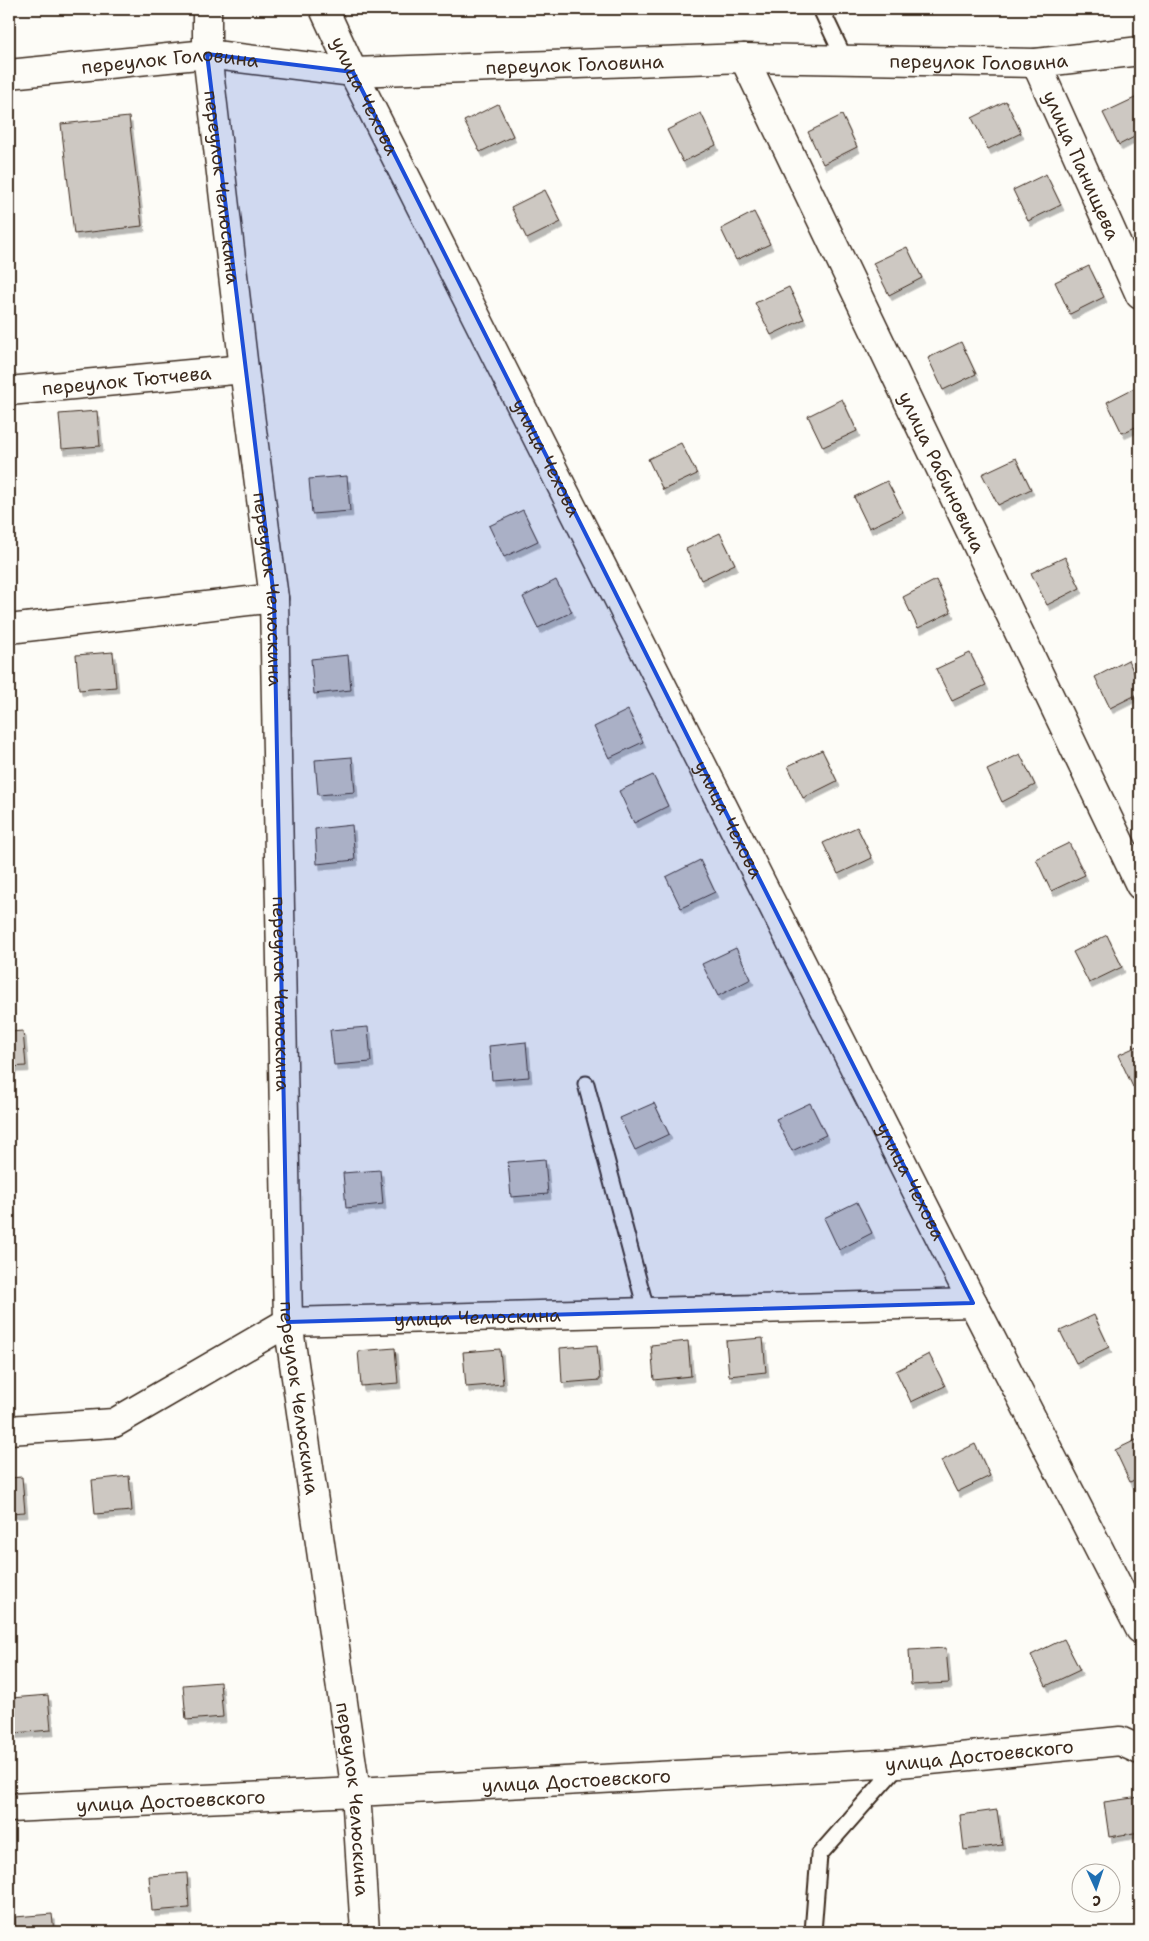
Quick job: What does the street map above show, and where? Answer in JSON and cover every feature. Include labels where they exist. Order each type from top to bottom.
[{"type":"street","name":"переулок Челюскина","points":[[207,9],[207,54],[244,369],[274,598],[288,1322],[356,1792],[365,1932]]},
{"type":"street","name":"улица Чехова","points":[[324,9],[353,72],[973,1303],[1140,1629]]},
{"type":"street","name":"переулок Головина","points":[[9,74],[207,54],[353,72],[744,58],[1036,63],[1140,51]]},
{"type":"street","name":"улица Рабиновича","points":[[744,58],[1140,885]]},
{"type":"street","name":"улица Панищева","points":[[1036,63],[1140,295]]},
{"type":"street","name":"переулок Тютчева","points":[[9,391],[244,369]]},
{"type":"street","points":[[9,628],[274,598]]},
{"type":"street","name":"улица Челюскина","points":[[9,1430],[114,1423],[288,1322],[973,1303]]},
{"type":"street","name":"улица Достоевского","points":[[9,1808],[356,1792],[900,1762],[1120,1741],[1140,1750]]},
{"type":"lane","points":[[821,9],[845,60]]},
{"type":"lane","points":[[586,1084],[646,1312]]},
{"type":"lane","points":[[813,1932],[819,1855],[900,1762]]},
{"type":"highlighted area","points":[[207,54],[353,72],[973,1303],[288,1322],[274,598]]},
{"type":"building","points":[[1137,97],[1140,103],[1140,134],[1119,145],[1103,113]]},
{"type":"building","points":[[1006,101],[1021,133],[988,149],[972,118]]},
{"type":"building","points":[[498,104],[513,136],[480,152],[464,121]]},
{"type":"building","points":[[701,113],[716,145],[683,162],[667,130]]},
{"type":"building","points":[[842,115],[857,147],[823,164],[808,132]]},
{"type":"building","points":[[129,117],[142,226],[74,234],[61,124]]},
{"type":"building","points":[[1046,174],[1061,205],[1028,221],[1013,190]]},
{"type":"building","points":[[545,190],[561,222],[527,239],[511,207]]},
{"type":"building","points":[[754,212],[770,244],[736,260],[721,229]]},
{"type":"building","points":[[907,247],[922,278],[889,295],[873,263]]},
{"type":"building","points":[[1089,266],[1104,297],[1070,314],[1055,282]]},
{"type":"building","points":[[789,287],[804,319],[771,335],[755,303]]},
{"type":"building","points":[[961,342],[976,374],[943,390],[928,358]]},
{"type":"building","points":[[1140,385],[1140,425],[1122,433],[1107,402]]},
{"type":"building","points":[[842,399],[857,431],[823,447],[808,416]]},
{"type":"building","points":[[97,411],[100,446],[62,449],[59,414]]},
{"type":"building","points":[[681,443],[697,474],[663,490],[648,459]]},
{"type":"building","points":[[1016,458],[1031,489],[998,505],[982,474]]},
{"type":"building","points":[[347,476],[350,511],[312,514],[309,479]]},
{"type":"building","points":[[887,481],[903,512],[869,528],[854,497]]},
{"type":"building","points":[[523,510],[538,541],[504,557],[489,526]]},
{"type":"building","points":[[720,533],[735,564],[701,580],[686,549]]},
{"type":"building","points":[[1065,557],[1080,588],[1047,605],[1031,573]]},
{"type":"building","points":[[556,580],[572,612],[538,628],[523,597]]},
{"type":"building","points":[[936,580],[951,612],[918,628],[903,597]]},
{"type":"building","points":[[113,652],[116,687],[79,690],[76,655]]},
{"type":"building","points":[[970,653],[986,685],[952,701],[936,669]]},
{"type":"building","points":[[348,655],[351,690],[314,694],[311,659]]},
{"type":"building","points":[[1128,660],[1140,685],[1140,693],[1110,708],[1095,677]]},
{"type":"building","points":[[628,710],[643,742],[609,758],[594,727]]},
{"type":"building","points":[[822,750],[837,781],[803,798],[788,766]]},
{"type":"building","points":[[1020,754],[1035,785],[1002,802],[987,770]]},
{"type":"building","points":[[352,757],[355,792],[318,795],[315,760]]},
{"type":"building","points":[[653,775],[668,806],[634,823],[619,791]]},
{"type":"building","points":[[352,825],[355,860],[317,864],[315,829]]},
{"type":"building","points":[[857,827],[872,858],[838,874],[823,843]]},
{"type":"building","points":[[1069,843],[1085,875],[1051,891],[1036,859]]},
{"type":"building","points":[[700,860],[715,892],[681,908],[666,877]]},
{"type":"building","points":[[1107,935],[1122,967],[1089,983],[1073,952]]},
{"type":"building","points":[[736,948],[751,979],[718,996],[702,964]]},
{"type":"building","points":[[368,1027],[371,1062],[334,1065],[330,1030]]},
{"type":"building","points":[[23,1031],[26,1066],[9,1067],[9,1032]]},
{"type":"building","points":[[526,1042],[529,1077],[492,1080],[489,1046]]},
{"type":"building","points":[[1140,1045],[1140,1084],[1133,1087],[1118,1055]]},
{"type":"building","points":[[654,1103],[669,1134],[635,1150],[620,1118]]},
{"type":"building","points":[[810,1103],[826,1135],[792,1151],[776,1119]]},
{"type":"building","points":[[545,1159],[548,1194],[511,1197],[508,1162]]},
{"type":"building","points":[[380,1170],[383,1204],[346,1208],[343,1173]]},
{"type":"building","points":[[857,1202],[872,1233],[839,1250],[824,1218]]},
{"type":"building","points":[[1094,1315],[1109,1347],[1076,1363],[1060,1331]]},
{"type":"building","points":[[763,1338],[766,1372],[729,1376],[726,1341]]},
{"type":"building","points":[[688,1341],[691,1376],[654,1380],[651,1345]]},
{"type":"building","points":[[597,1345],[600,1380],[562,1383],[560,1348]]},
{"type":"building","points":[[395,1348],[398,1383],[361,1386],[358,1351]]},
{"type":"building","points":[[500,1349],[503,1384],[466,1387],[463,1352]]},
{"type":"building","points":[[929,1354],[945,1386],[911,1402],[896,1371]]},
{"type":"building","points":[[1140,1438],[1140,1477],[1130,1482],[1115,1450]]},
{"type":"building","points":[[975,1444],[990,1476],[957,1492],[941,1461]]},
{"type":"building","points":[[129,1476],[132,1511],[95,1514],[92,1480]]},
{"type":"building","points":[[22,1477],[25,1512],[9,1513],[9,1478]]},
{"type":"building","points":[[1064,1639],[1080,1670],[1046,1686],[1031,1655]]},
{"type":"building","points":[[946,1648],[949,1683],[911,1685],[909,1650]]},
{"type":"building","points":[[220,1682],[223,1717],[186,1720],[183,1685]]},
{"type":"building","points":[[48,1695],[51,1730],[14,1733],[11,1698]]},
{"type":"building","points":[[1140,1797],[1140,1832],[1109,1837],[1104,1802]]},
{"type":"building","points":[[997,1810],[1002,1845],[964,1850],[960,1815]]},
{"type":"building","points":[[187,1873],[189,1908],[152,1911],[149,1876]]},
{"type":"building","points":[[52,1914],[54,1932],[16,1932],[15,1917]]}]
